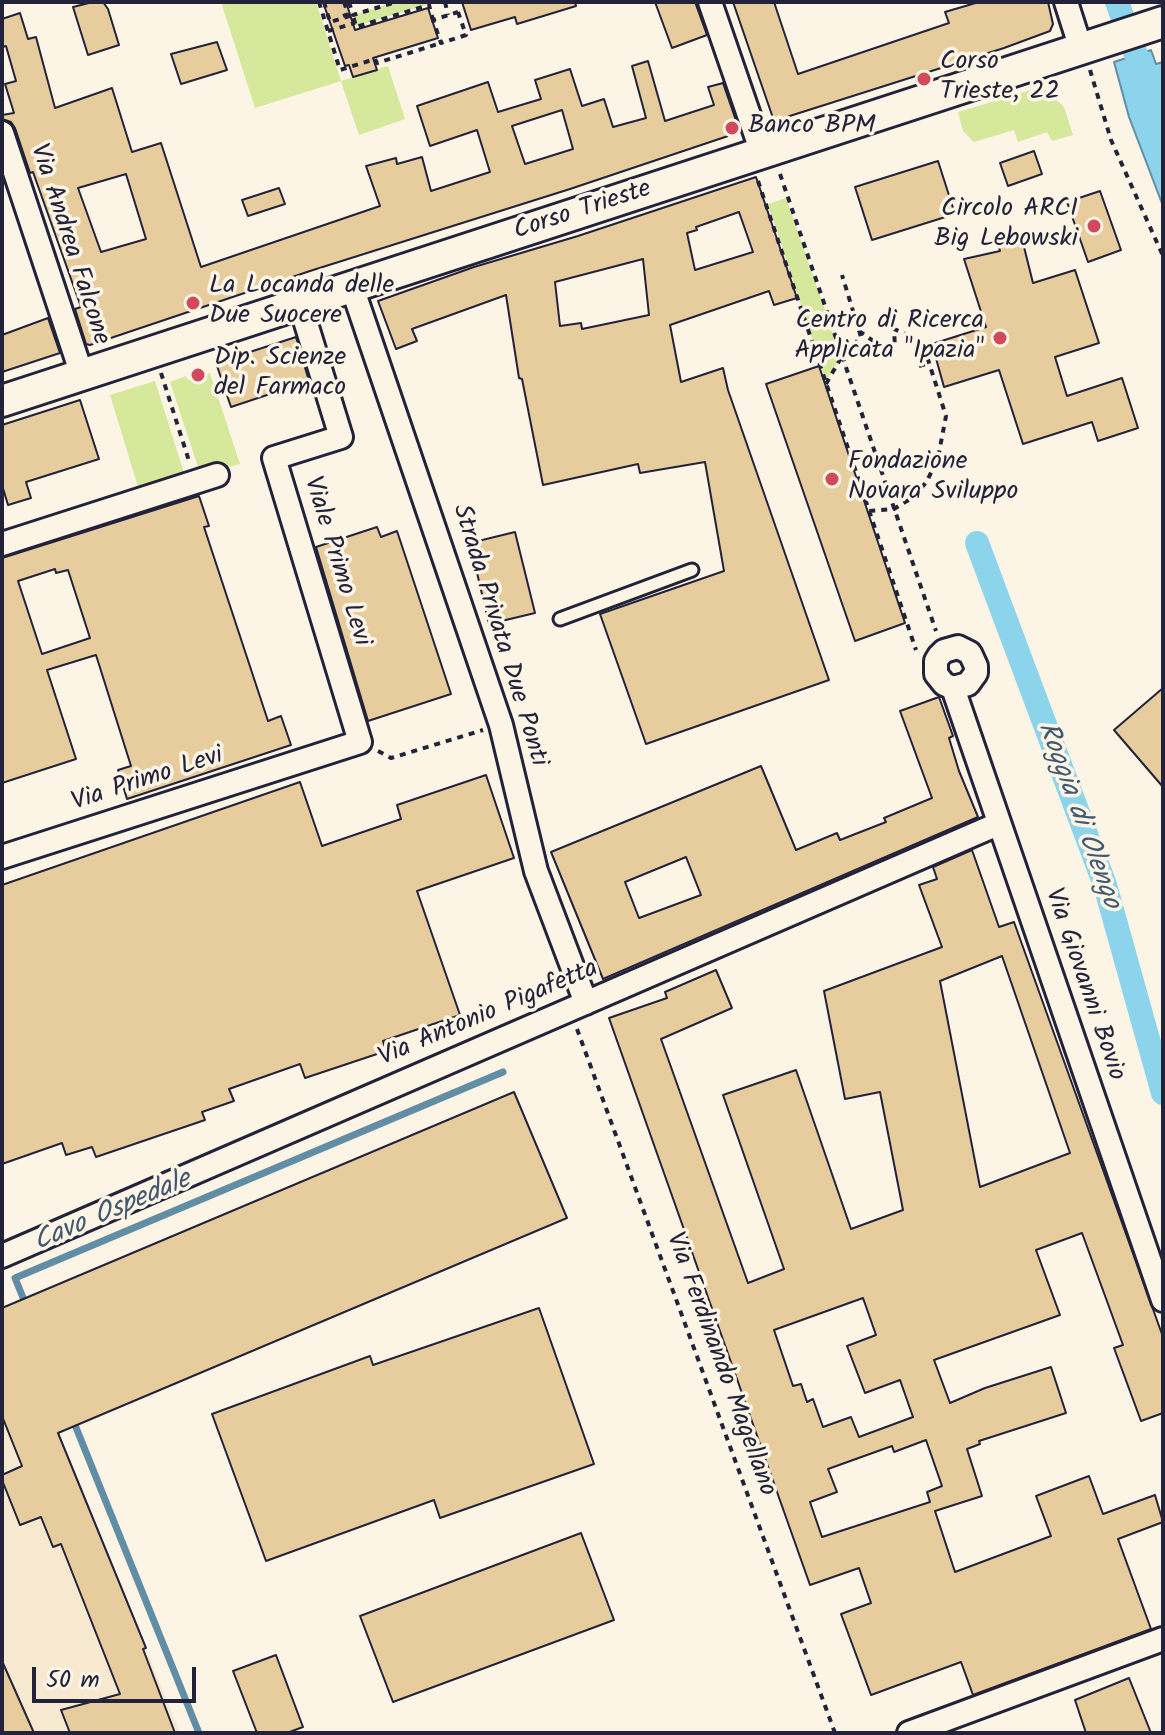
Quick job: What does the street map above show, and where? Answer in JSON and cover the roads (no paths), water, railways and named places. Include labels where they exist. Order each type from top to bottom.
[{"type":"main road","name":"Corso Trieste","points":[[2,401],[352,287],[765,163],[1084,56],[1159,23]]},
{"type":"street","points":[[710,2],[765,163]]},
{"type":"street","points":[[1066,2],[1084,56]]},
{"type":"street","name":"Via Andrea Falcone","points":[[2,133],[82,375]]},
{"type":"street","name":"Strada Privata Due Ponti","points":[[352,287],[501,725],[536,871],[578,1007]]},
{"type":"street","name":"Viale Primo Levi","points":[[300,304],[341,437],[274,458],[360,742],[311,757]]},
{"type":"street","points":[[2,544],[206,478]]},
{"type":"street","name":"Via Giovanni Bovio","points":[[953,688],[1163,1300]]},
{"type":"street","name":"Via Primo Levi","points":[[2,857],[311,757]]},
{"type":"street","name":"Via Antonio Pigafetta","points":[[2,1256],[998,824]]},
{"type":"street","points":[[909,1733],[1163,1639]]},
{"type":"lane","points":[[560,619],[692,570]]},
{"type":"water","points":[[1151,50],[1156,64],[1163,62],[1163,206],[1129,117],[1114,62]]},
{"type":"waterway","points":[[1117,2],[1163,130]]},
{"type":"waterway","name":"Roggia di Olengo","points":[[977,543],[1105,885],[1163,1093]]},
{"type":"waterway","name":"Cavo Ospedale","points":[[26,1305],[15,1278],[503,1072]]},
{"type":"waterway","name":"Cavo Ospedale","points":[[73,1420],[199,1733]]},
{"type":"place","name":"Corso Trieste, 22","points":[[924,79]]},
{"type":"place","name":"Banco BPM","points":[[732,128]]},
{"type":"place","name":"Circolo ARCI Big Lebowski","points":[[1094,226]]},
{"type":"place","name":"La Locanda delle Due Suocere","points":[[193,303]]},
{"type":"place","name":"Centro di Ricerca Applicata \"Ipazia\"","points":[[1000,338]]},
{"type":"place","name":"Dip. Scienze del Farmaco","points":[[198,375]]},
{"type":"place","name":"Fondazione Novara Sviluppo","points":[[832,479]]}]
